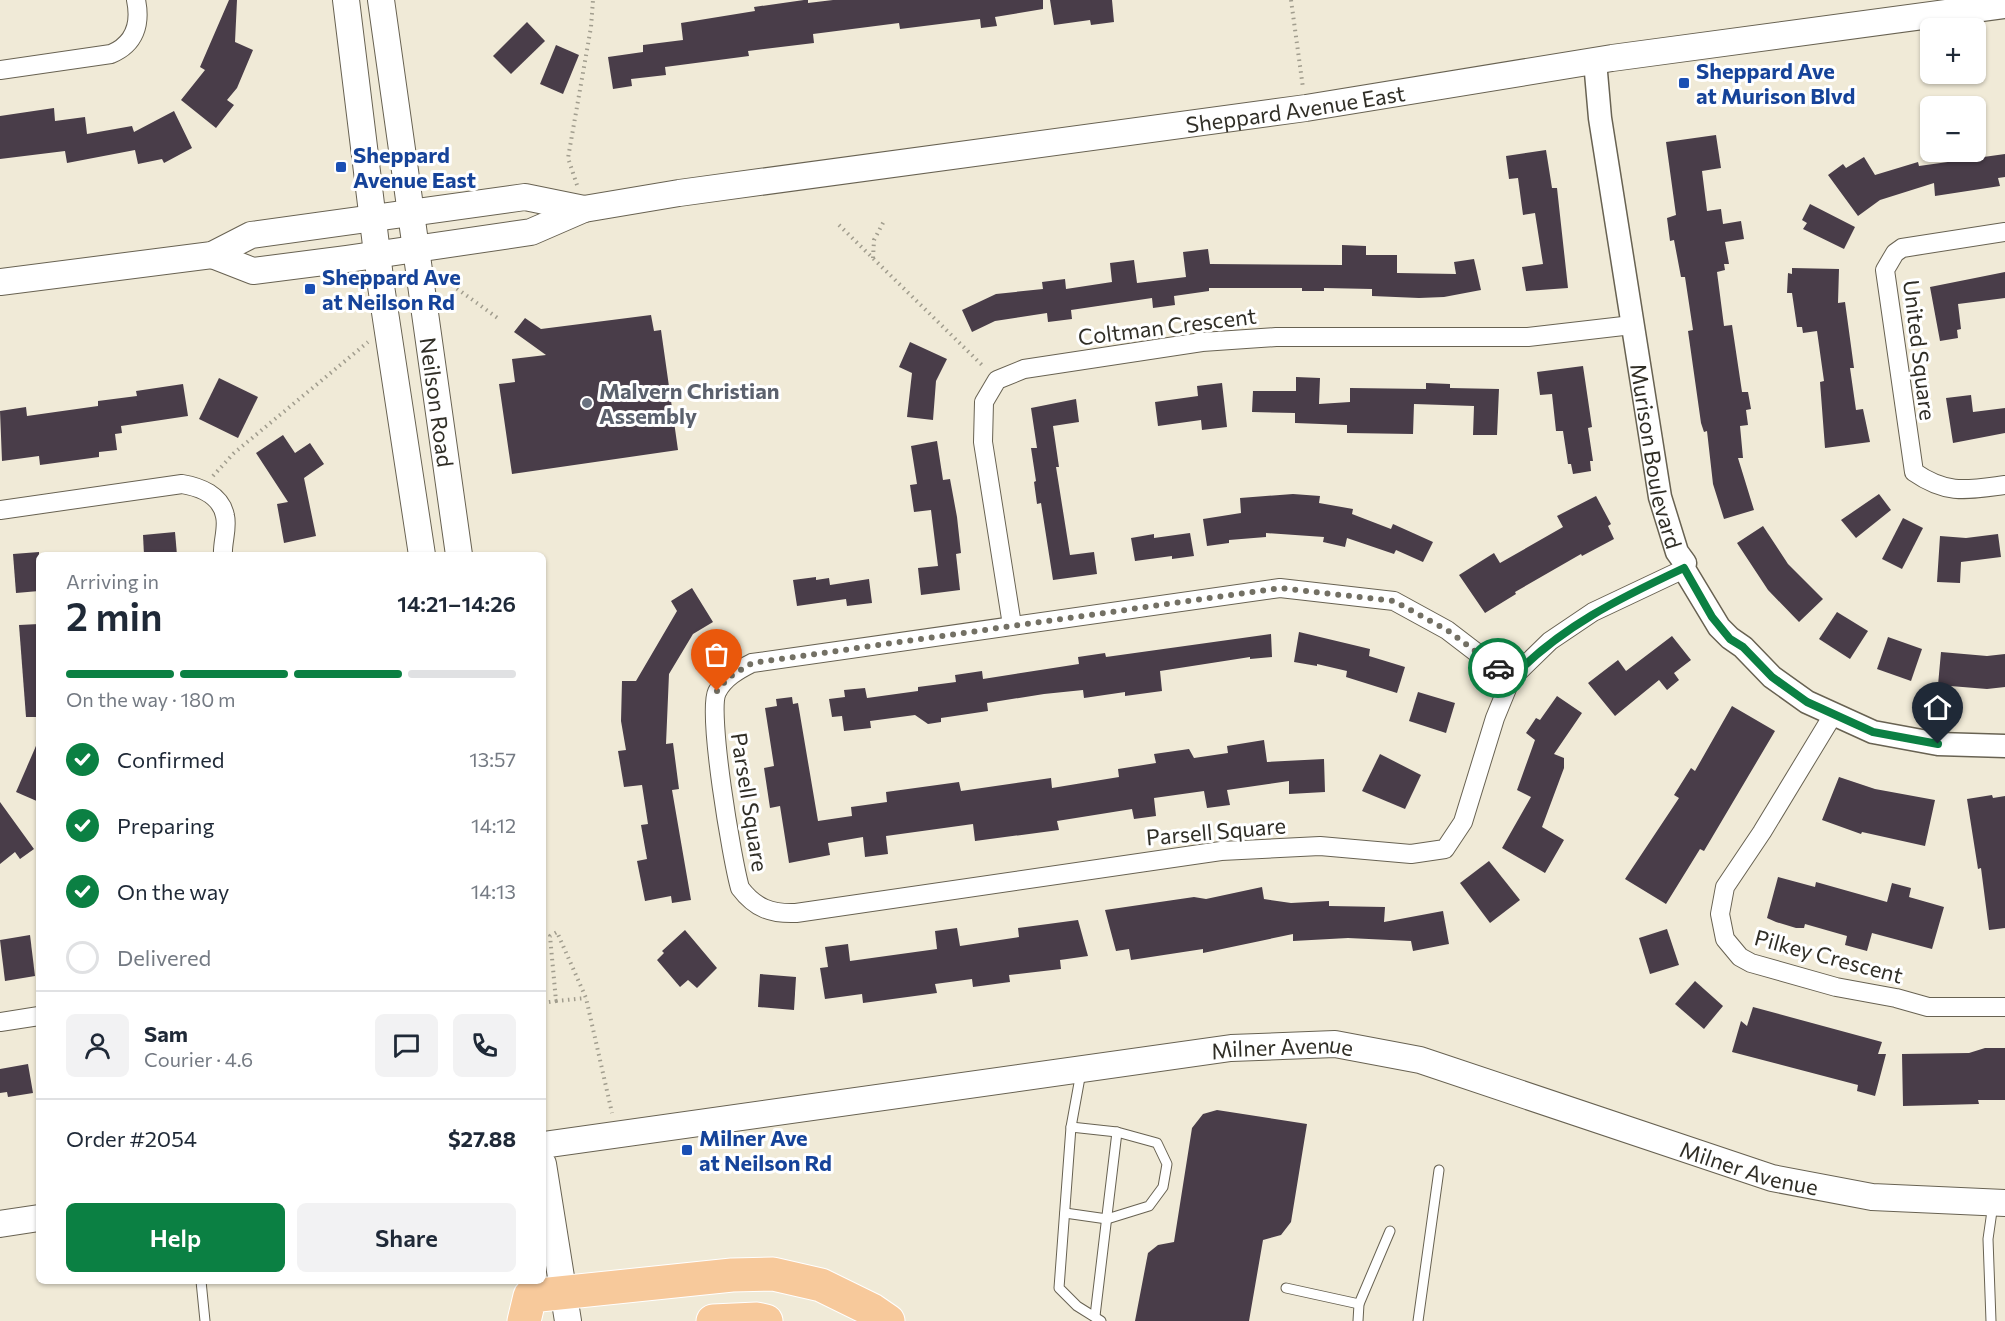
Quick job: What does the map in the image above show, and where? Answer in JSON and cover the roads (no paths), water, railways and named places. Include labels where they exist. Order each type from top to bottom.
[{"type":"highway","points":[[529,1305],[566,1307],[732,1275],[773,1274],[821,1285],[872,1310],[888,1321]]},
{"type":"highway","points":[[713,1321],[757,1319],[766,1321]]},
{"type":"main road","name":"Neilson Road","points":[[346,0],[377,254],[421,550]]},
{"type":"main road","name":"Neilson Road","points":[[381,0],[458,548]]},
{"type":"main road","name":"Sheppard Avenue East","points":[[212,255],[253,271],[377,254],[531,232],[584,209],[691,191],[1306,108],[1595,61],[2005,5]]},
{"type":"main road","name":"Sheppard Avenue East","points":[[0,282],[212,255],[252,235],[372,216],[525,197],[584,209]]},
{"type":"main road","points":[[421,550],[458,548]]},
{"type":"main road","name":"Milner Avenue","points":[[546,1145],[1231,1048],[1335,1044],[1420,1060],[1772,1178],[1872,1197],[1999,1204]]},
{"type":"main road","points":[[546,1185],[566,1307]]},
{"type":"main road","points":[[0,1224],[36,1218]]},
{"type":"street","points":[[0,70],[111,54],[121,50],[137,31],[140,16],[136,0]]},
{"type":"street","name":"Murison Boulevard","points":[[1595,61],[1600,118],[1660,497],[1677,552],[1685,563],[1684,568],[1712,617],[1730,639],[1743,647],[1772,677],[1807,702],[1833,716],[1873,732],[1914,740],[1938,744],[2005,746]]},
{"type":"street","name":"United Square","points":[[2005,232],[1902,248],[1891,258],[1886,270],[1914,472],[1936,486],[1965,491],[2005,485]]},
{"type":"street","name":"Coltman Crescent","points":[[1012,625],[983,442],[984,402],[998,380],[1024,369],[1202,342],[1287,337],[1528,338],[1632,325]]},
{"type":"street","points":[[0,510],[182,484],[203,488],[218,503],[225,516],[223,552]]},
{"type":"street","name":"Parsell Square","points":[[1511,679],[1447,630],[1394,601],[1280,588],[752,663],[722,683],[714,700],[713,721],[737,879],[740,888],[750,902],[771,912],[796,913],[1221,851],[1320,846],[1411,854],[1445,849],[1463,822],[1495,718],[1511,679],[1550,641],[1593,612],[1684,568]]},
{"type":"street","name":"Pilkey Crescent","points":[[1833,716],[1762,832],[1725,887],[1720,914],[1725,939],[1740,957],[1751,963],[1836,987],[1896,998],[1928,1007],[2005,1007]]},
{"type":"street","points":[[0,1022],[36,1016]]},
{"type":"lane","points":[[1082,1070],[1071,1127],[1059,1288],[1077,1306],[1098,1319],[1117,1132]]},
{"type":"lane","points":[[1065,1213],[1107,1219],[1149,1206],[1163,1187],[1167,1164],[1157,1143],[1117,1132],[1071,1127]]},
{"type":"lane","points":[[1418,1321],[1439,1170]]},
{"type":"lane","points":[[1991,1321],[1988,1239],[1999,1204]]},
{"type":"lane","points":[[1358,1321],[1359,1304],[1390,1231]]},
{"type":"lane","points":[[201,1284],[205,1321]]},
{"type":"lane","points":[[1286,1288],[1359,1304]]},
{"type":"place","name":"Sheppard Ave at Murison Blvd","points":[[1684,83]]},
{"type":"place","name":"Sheppard Avenue East","points":[[341,167]]},
{"type":"place","name":"Sheppard Ave at Neilson Rd","points":[[310,289]]},
{"type":"place","name":"Malvern Christian Assembly","points":[[587,403]]},
{"type":"place","name":"Milner Ave at Neilson Rd","points":[[687,1150]]}]
